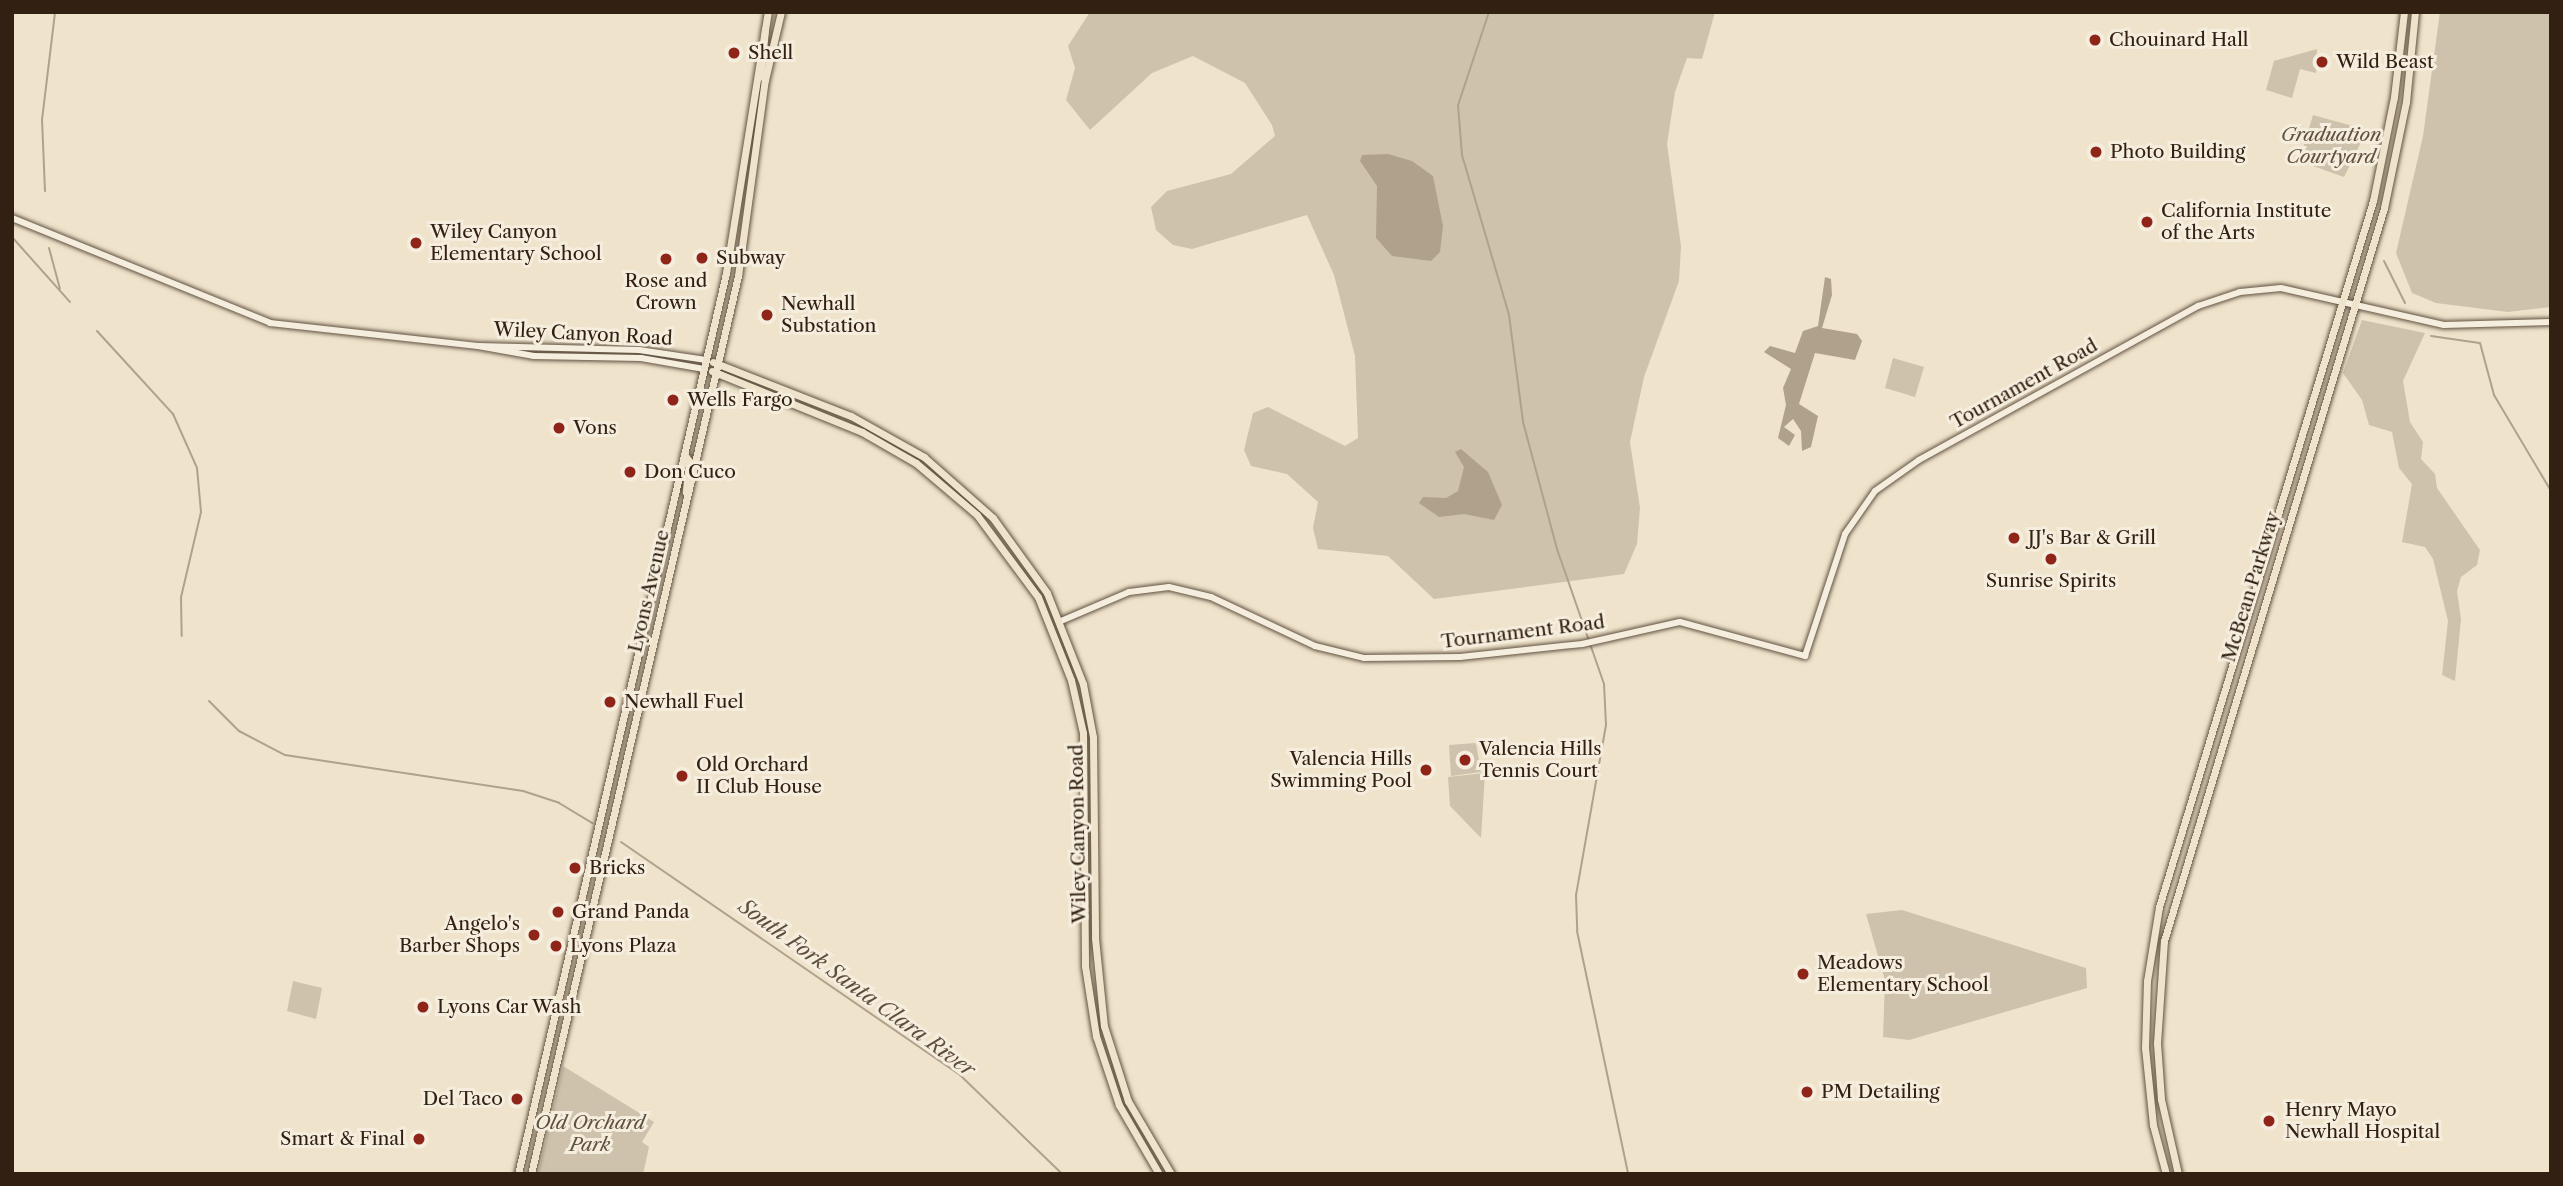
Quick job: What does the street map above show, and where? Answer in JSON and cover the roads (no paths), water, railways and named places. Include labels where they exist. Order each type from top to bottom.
[{"type":"main road","name":"Lyons Avenue","points":[[518,1174],[733,243],[764,25],[770,12]]},
{"type":"main road","points":[[770,12],[775,29]]},
{"type":"main road","name":"Lyons Avenue","points":[[531,1174],[751,208],[765,80],[781,12]]},
{"type":"main road","name":"McBean Parkway","points":[[2166,1174],[2148,1084],[2147,993],[2159,906],[2381,170],[2395,97],[2404,12]]},
{"type":"main road","name":"McBean Parkway","points":[[2178,1174],[2161,1099],[2157,1014],[2169,917],[2355,304],[2401,132],[2415,12]]},
{"type":"main road","points":[[764,25],[765,80]]},
{"type":"main road","points":[[2395,97],[2401,132]]},
{"type":"main road","name":"Wiley Canyon Road","points":[[706,360],[851,416],[932,462],[1014,543],[1061,621],[1083,684],[1093,737],[1095,938],[1104,1026],[1128,1101],[1171,1174]]},
{"type":"main road","name":"Wiley Canyon Road","points":[[704,369],[862,432],[916,463],[978,515],[1038,597],[1059,642],[1083,733],[1085,967],[1096,1036],[1119,1105],[1159,1174]]},
{"type":"main road","points":[[2298,450],[2309,453]]},
{"type":"main road","points":[[684,454],[689,461],[686,500]]},
{"type":"main road","points":[[2148,1084],[2161,1099]]},
{"type":"street","name":"Wiley Canyon Road","points":[[12,218],[270,323],[478,346],[523,355],[641,358],[704,369]]},
{"type":"street","name":"Tournament Road","points":[[1061,621],[1129,592],[1169,587],[1211,597],[1315,646],[1364,658],[1460,657],[1581,644],[1680,622],[1805,656],[1845,534],[1868,498],[1896,474],[2219,297],[2281,288],[2342,300]]},
{"type":"street","points":[[2342,300],[2444,325],[2551,322]]},
{"type":"street","name":"Wiley Canyon Road","points":[[478,346],[506,344],[651,351],[706,360]]},
{"type":"street","points":[[505,353],[506,344]]},
{"type":"street","points":[[523,355],[524,346]]},
{"type":"street","points":[[570,349],[570,358]]},
{"type":"waterway","points":[[45,191],[42,120],[55,12]]},
{"type":"waterway","points":[[1489,12],[1458,105],[1462,155],[1509,315],[1523,422],[1557,549],[1604,684],[1606,725],[1576,895],[1577,931],[1628,1174]]},
{"type":"waterway","name":"South Fork Santa Clara River","points":[[12,237],[70,302]]},
{"type":"waterway","points":[[49,248],[60,289]]},
{"type":"waterway","points":[[2384,261],[2405,303]]},
{"type":"waterway","name":"South Fork Santa Clara River","points":[[97,331],[173,414],[197,468],[201,512],[181,597],[182,636]]},
{"type":"waterway","points":[[2431,336],[2480,343],[2494,395],[2551,491]]},
{"type":"waterway","name":"South Fork Santa Clara River","points":[[209,701],[239,731],[285,755],[523,791],[559,803],[592,823]]},
{"type":"waterway","name":"South Fork Santa Clara River","points":[[621,842],[960,1075],[1062,1174]]},
{"type":"place","name":"Chouinard Hall","points":[[2095,40]]},
{"type":"place","name":"Shell","points":[[734,53]]},
{"type":"place","name":"Wild Beast","points":[[2322,62]]},
{"type":"place","name":"Photo Building","points":[[2096,152]]},
{"type":"place","name":"California Institute of the Arts","points":[[2147,222]]},
{"type":"place","name":"Wiley Canyon Elementary School","points":[[416,243]]},
{"type":"place","name":"Subway","points":[[702,258]]},
{"type":"place","name":"Rose and Crown","points":[[666,259]]},
{"type":"place","name":"Newhall Substation","points":[[767,315]]},
{"type":"place","name":"Wells Fargo","points":[[673,400]]},
{"type":"place","name":"Vons","points":[[559,428]]},
{"type":"place","name":"Don Cuco","points":[[630,472]]},
{"type":"place","name":"JJ's Bar & Grill","points":[[2014,538]]},
{"type":"place","name":"Sunrise Spirits","points":[[2051,559]]},
{"type":"place","name":"Newhall Fuel","points":[[610,702]]},
{"type":"place","name":"Valencia Hills Tennis Court","points":[[1465,760]]},
{"type":"place","name":"Valencia Hills Swimming Pool","points":[[1426,770]]},
{"type":"place","name":"Old Orchard II Club House","points":[[682,776]]},
{"type":"place","name":"Bricks","points":[[575,868]]},
{"type":"place","name":"Grand Panda","points":[[558,912]]},
{"type":"place","name":"Angelo's Barber Shops","points":[[534,935]]},
{"type":"place","name":"Lyons Plaza","points":[[556,946]]},
{"type":"place","name":"Meadows Elementary School","points":[[1803,974]]},
{"type":"place","name":"Lyons Car Wash","points":[[423,1007]]},
{"type":"place","name":"PM Detailing","points":[[1807,1092]]},
{"type":"place","name":"Del Taco","points":[[517,1099]]},
{"type":"place","name":"Henry Mayo Newhall Hospital","points":[[2269,1121]]},
{"type":"place","name":"Smart & Final","points":[[419,1139]]},
{"type":"park label","name":"Graduation Courtyard","points":[[2331,146]]},
{"type":"park label","name":"Old Orchard Park","points":[[590,1134]]}]
